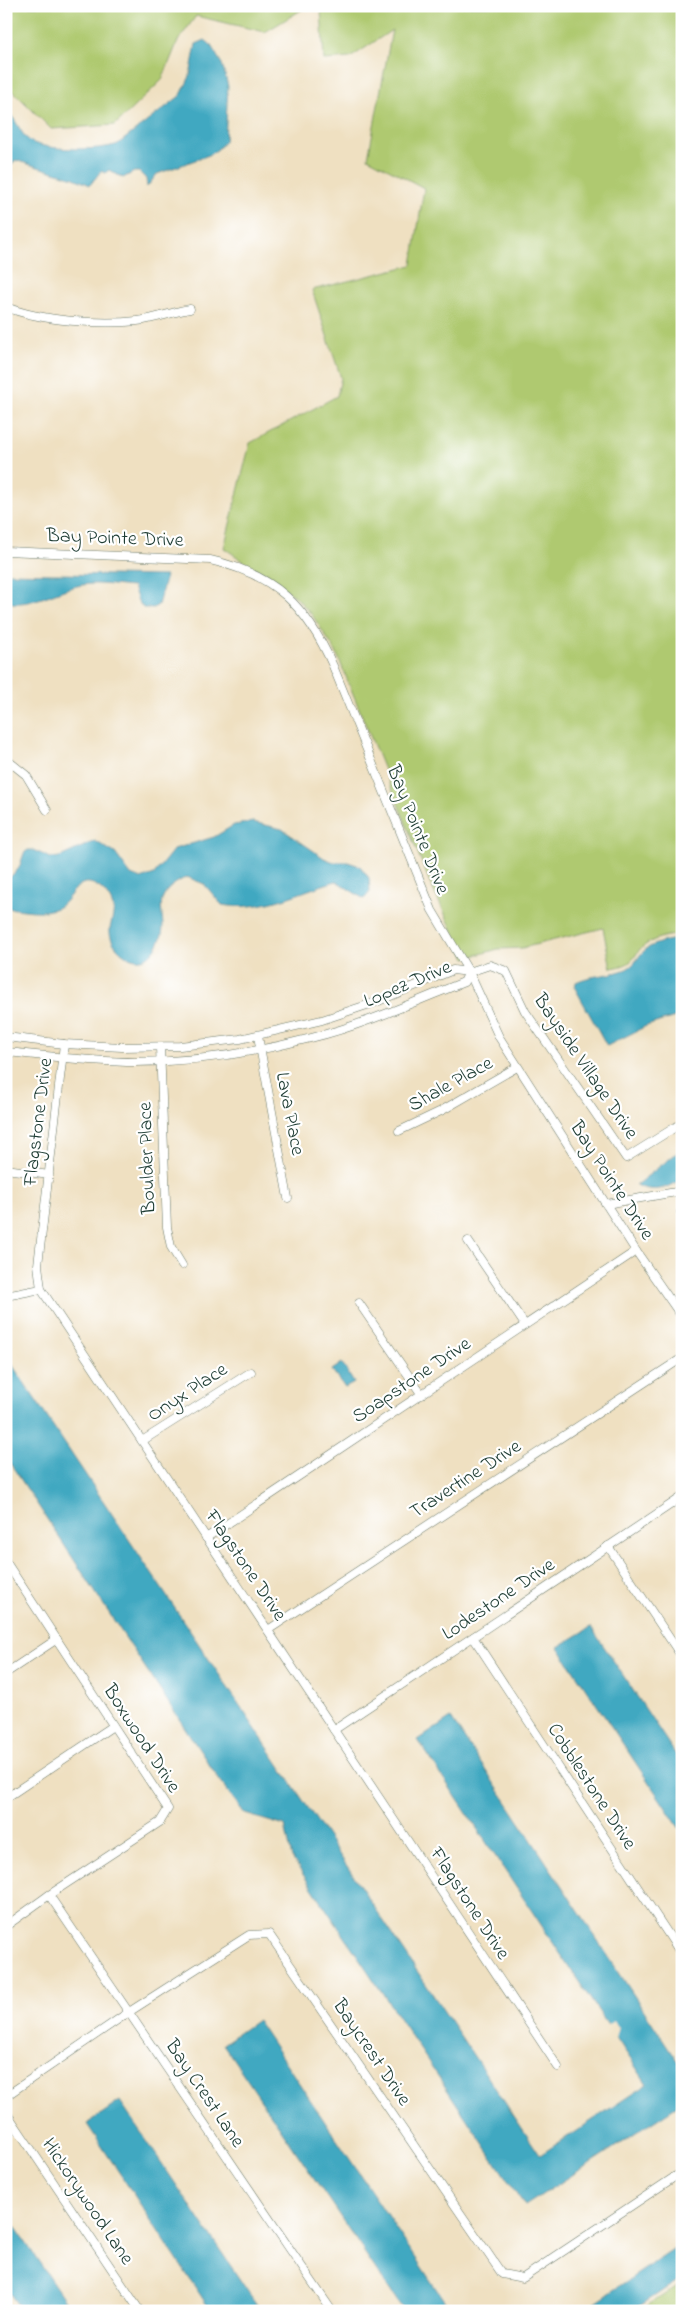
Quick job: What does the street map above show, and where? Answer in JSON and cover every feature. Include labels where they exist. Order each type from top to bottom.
[{"type":"street","points":[[6,307],[41,317],[121,322],[155,318],[190,309]]},
{"type":"street","name":"Bay Pointe Drive","points":[[6,551],[210,560],[228,564],[248,572],[269,584],[291,600],[308,618],[322,642],[432,910],[469,972],[494,1026],[517,1067],[636,1251],[682,1318]]},
{"type":"street","points":[[6,759],[26,774],[47,810]]},
{"type":"street","name":"Bayside Village Drive","points":[[469,972],[490,965],[506,972],[525,1011],[626,1158],[682,1123]]},
{"type":"street","name":"Lopez Drive","points":[[6,1037],[64,1044],[122,1047],[160,1046],[258,1036],[345,1013],[453,970],[469,972],[464,982],[368,1020],[312,1038],[260,1050],[211,1057],[122,1062],[6,1052]]},
{"type":"street","name":"Lava Place","points":[[258,1036],[288,1198]]},
{"type":"street","name":"Flagstone Drive","points":[[64,1044],[38,1271],[41,1289],[558,2067]]},
{"type":"street","name":"Boulder Place","points":[[160,1046],[167,1226],[171,1247],[182,1265]]},
{"type":"street","name":"Shale Place","points":[[399,1131],[441,1111],[517,1067]]},
{"type":"street","points":[[6,1169],[48,1175]]},
{"type":"street","points":[[606,1204],[682,1191]]},
{"type":"street","points":[[468,1240],[525,1324]]},
{"type":"street","name":"Soapstone Drive","points":[[206,1538],[636,1251]]},
{"type":"street","points":[[6,1296],[41,1289]]},
{"type":"street","points":[[359,1303],[422,1394]]},
{"type":"street","name":"Travertine Drive","points":[[268,1630],[682,1358]]},
{"type":"street","name":"Onyx Place","points":[[142,1441],[251,1372]]},
{"type":"street","name":"Lodestone Drive","points":[[334,1730],[682,1497]]},
{"type":"street","points":[[608,1546],[682,1656]]},
{"type":"street","name":"Boxwood Drive","points":[[6,1562],[168,1809],[160,1822],[49,1895]]},
{"type":"street","name":"Cobblestone Drive","points":[[473,1637],[682,1954]]},
{"type":"street","points":[[6,1673],[56,1639]]},
{"type":"street","points":[[6,1798],[114,1726]]},
{"type":"street","points":[[6,1926],[49,1895]]},
{"type":"street","name":"Bay Crest Lane","points":[[49,1895],[332,2311]]},
{"type":"street","name":"Baycrest Drive","points":[[6,2096],[129,2012],[249,1935],[269,1934],[502,2274],[523,2278],[682,2172]]},
{"type":"street","name":"Hickorywood Lane","points":[[6,2112],[140,2311]]},
{"type":"green space","points":[[6,6],[308,6],[265,32],[196,16],[178,41],[162,80],[115,125],[51,129],[13,91],[6,91]]},
{"type":"green space","points":[[315,6],[682,6],[682,936],[671,935],[654,940],[640,949],[631,961],[623,965],[611,968],[603,928],[522,948],[498,949],[466,958],[431,885],[336,652],[312,615],[295,596],[224,548],[250,443],[337,396],[341,378],[312,290],[412,265],[424,188],[368,158],[392,30],[350,58],[324,60],[321,10]]},
{"type":"green space","points":[[682,2283],[682,2311],[640,2311]]},
{"type":"water","points":[[205,40],[210,44],[222,64],[228,86],[225,141],[209,155],[157,174],[147,187],[146,179],[139,172],[134,172],[123,178],[109,170],[105,173],[101,171],[90,185],[74,178],[15,160],[12,165],[6,166],[6,111],[26,138],[37,144],[48,147],[87,149],[118,144],[181,95],[190,76],[196,44]]},
{"type":"water","points":[[6,573],[166,576],[158,605],[153,608],[143,608],[138,601],[133,587],[101,584],[73,587],[25,602],[6,602]]},
{"type":"water","points":[[253,822],[282,829],[324,858],[334,862],[348,862],[360,866],[369,878],[370,892],[364,899],[336,881],[267,903],[252,906],[222,905],[204,884],[187,877],[172,886],[165,894],[162,903],[163,930],[160,941],[152,953],[140,959],[126,956],[115,946],[110,933],[113,914],[112,904],[102,890],[90,883],[80,885],[64,903],[53,909],[33,911],[6,908],[6,881],[19,868],[24,853],[28,850],[33,850],[51,858],[60,857],[95,841],[115,853],[131,875],[141,879],[154,874],[174,849],[214,837],[234,825]]},
{"type":"water","points":[[677,939],[682,941],[682,1013],[646,1026],[607,1046],[575,988],[576,982],[625,970],[644,951],[653,945]]},
{"type":"water","points":[[682,1149],[680,1180],[670,1186],[659,1189],[648,1189],[636,1185]]},
{"type":"water","points":[[6,1363],[11,1363],[540,2155],[647,2084],[418,1740],[451,1718],[678,2062],[682,2061],[682,2103],[525,2206],[292,1858],[285,1826],[245,1814],[222,1784],[6,1457]]},
{"type":"water","points":[[342,1363],[354,1383],[345,1388],[332,1370]]},
{"type":"water","points":[[591,1627],[682,1764],[682,1832],[558,1647]]},
{"type":"water","points":[[257,2020],[451,2311],[404,2311],[223,2044]]},
{"type":"water","points":[[120,2101],[261,2311],[211,2311],[87,2124]]},
{"type":"water","points":[[6,2213],[72,2311],[22,2311],[6,2288]]},
{"type":"water","points":[[682,2244],[682,2278],[632,2311],[582,2311]]},
{"type":"pier","points":[[613,2021],[618,2028],[616,2039],[606,2026]]}]
